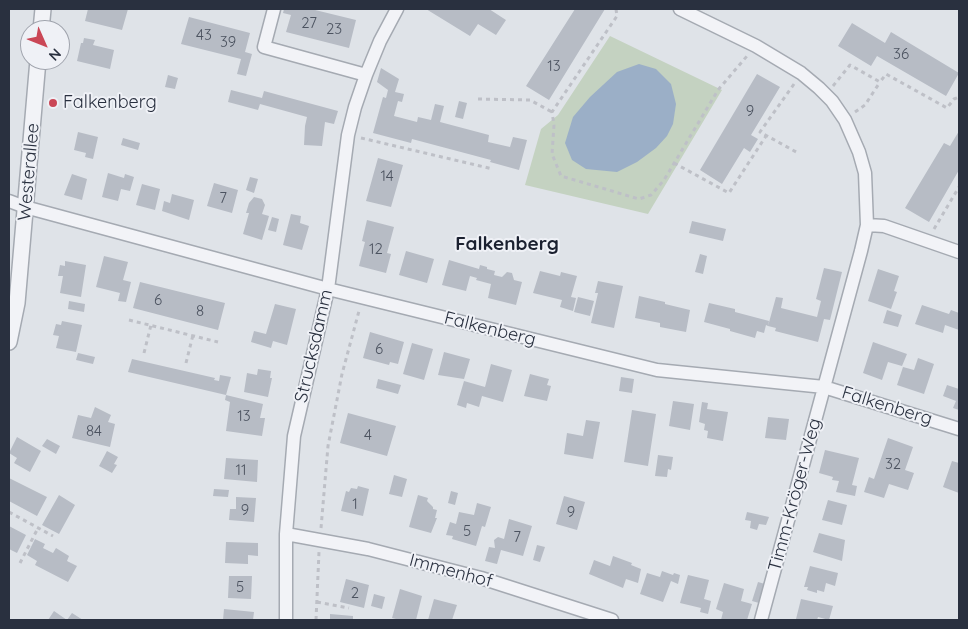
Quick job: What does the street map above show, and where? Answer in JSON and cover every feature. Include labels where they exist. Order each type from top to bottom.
[{"type":"street","points":[[274,9],[264,47],[366,75]]},
{"type":"street","name":"Strucksdamm","points":[[286,620],[286,534],[294,436],[328,289],[348,135],[366,75],[380,41],[397,9]]},
{"type":"street","name":"Timm-Kröger-Weg","points":[[680,9],[756,46],[801,73],[825,94],[832,101],[844,120],[859,152],[865,173],[867,225],[762,620]]},
{"type":"street","name":"Westerallee","points":[[9,342],[17,303],[37,70]]},
{"type":"street","name":"Falkenberg","points":[[9,201],[362,298],[657,370],[824,387],[959,429]]},
{"type":"street","points":[[867,225],[884,226],[959,252]]},
{"type":"street","name":"Immenhof","points":[[286,534],[368,549],[481,578],[612,620]]},
{"type":"path","points":[[616,9],[617,16],[552,112],[554,125],[552,154],[561,176],[639,199],[651,195],[664,180],[718,90],[756,46]]},
{"type":"path","points":[[825,94],[850,65],[880,82]]},
{"type":"path","points":[[798,153],[760,132],[801,73]]},
{"type":"path","points":[[844,120],[865,105],[886,74],[947,108],[954,99],[959,97]]},
{"type":"path","points":[[478,99],[530,100],[552,112]]},
{"type":"path","points":[[348,135],[493,169]]},
{"type":"path","points":[[674,163],[729,193],[766,136]]},
{"type":"path","points":[[927,241],[959,187]]},
{"type":"path","points":[[316,620],[320,540],[328,446],[342,374],[362,298]]},
{"type":"path","points":[[129,320],[218,342]]},
{"type":"path","points":[[144,353],[151,325]]},
{"type":"path","points":[[186,363],[193,335]]},
{"type":"path","points":[[9,512],[53,536]]},
{"type":"path","points":[[20,563],[38,528]]},
{"type":"path","points":[[317,602],[348,608]]},
{"type":"green space","points":[[610,36],[722,90],[648,214],[525,185],[541,129],[558,115]]},
{"type":"water","points":[[639,64],[656,69],[671,84],[676,104],[673,124],[667,136],[656,148],[637,162],[617,172],[586,169],[572,160],[565,143],[573,117],[590,97],[617,72]]},
{"type":"building","points":[[88,9],[128,9],[122,30],[85,21]]},
{"type":"building","points":[[284,9],[311,9],[356,20],[349,48],[286,32],[291,15],[283,13]]},
{"type":"building","points":[[426,9],[489,9],[506,20],[496,35],[478,24],[470,36]]},
{"type":"building","points":[[575,9],[605,9],[549,100],[526,86]]},
{"type":"building","points":[[189,17],[250,33],[245,52],[252,54],[246,76],[237,74],[241,59],[181,44]]},
{"type":"building","points":[[852,23],[885,43],[891,32],[959,73],[946,96],[877,56],[871,66],[838,46]]},
{"type":"building","points":[[84,38],[95,40],[93,45],[114,50],[110,69],[77,61]]},
{"type":"building","points":[[381,68],[399,79],[395,92],[404,94],[402,102],[398,101],[394,116],[417,122],[418,117],[431,120],[435,104],[444,106],[440,122],[489,135],[488,142],[510,147],[513,137],[527,140],[519,170],[490,162],[491,160],[412,139],[411,143],[373,133],[383,97],[386,98],[388,90],[377,82]]},
{"type":"building","points":[[757,74],[780,87],[751,135],[758,139],[750,152],[744,148],[722,184],[700,170]]},
{"type":"building","points":[[168,75],[178,78],[175,89],[165,87]]},
{"type":"building","points":[[231,90],[262,98],[264,91],[338,111],[334,124],[325,122],[322,146],[304,145],[307,117],[260,104],[258,110],[228,102]]},
{"type":"building","points":[[459,101],[467,103],[463,119],[455,117]]},
{"type":"building","points":[[959,131],[959,170],[929,222],[905,208],[944,143],[950,146]]},
{"type":"building","points":[[78,132],[98,137],[93,159],[85,157],[86,153],[74,150]]},
{"type":"building","points":[[123,138],[140,143],[138,150],[121,145]]},
{"type":"building","points":[[378,158],[403,165],[391,207],[366,201]]},
{"type":"building","points":[[108,173],[124,178],[125,174],[134,177],[130,191],[121,189],[118,201],[102,197]]},
{"type":"building","points":[[72,174],[87,179],[82,200],[64,195]]},
{"type":"building","points":[[250,177],[258,179],[254,193],[246,190]]},
{"type":"building","points":[[214,183],[238,190],[232,213],[207,206]]},
{"type":"building","points":[[142,184],[160,189],[155,210],[136,205]]},
{"type":"building","points":[[172,194],[194,200],[189,220],[162,211],[164,201],[170,203]]},
{"type":"building","points":[[254,197],[262,199],[265,205],[262,214],[269,216],[262,240],[243,234],[249,213],[246,213],[249,203]]},
{"type":"building","points":[[291,214],[301,216],[300,223],[309,226],[302,250],[283,245]]},
{"type":"building","points":[[272,217],[279,219],[276,232],[268,230]]},
{"type":"building","points":[[367,220],[394,227],[387,253],[391,254],[386,273],[359,266],[365,242],[362,241]]},
{"type":"building","points":[[692,221],[726,229],[723,241],[689,233]]},
{"type":"building","points":[[406,251],[434,259],[427,283],[399,275]]},
{"type":"building","points":[[700,254],[707,256],[703,274],[695,272]]},
{"type":"building","points":[[104,256],[128,262],[123,280],[131,282],[126,302],[118,301],[120,293],[96,287]]},
{"type":"building","points":[[449,260],[479,269],[480,265],[487,267],[487,269],[495,271],[494,275],[502,277],[507,272],[512,273],[514,280],[522,282],[516,305],[488,298],[491,284],[476,280],[477,278],[470,276],[466,291],[442,285]]},
{"type":"building","points":[[65,261],[86,265],[81,297],[60,293],[63,276],[58,276],[60,265],[65,266]]},
{"type":"building","points":[[824,268],[842,272],[830,320],[824,319],[818,342],[775,331],[776,328],[768,326],[776,297],[783,298],[781,308],[817,317],[821,301],[816,299]]},
{"type":"building","points":[[878,269],[899,276],[894,291],[897,292],[891,309],[868,301]]},
{"type":"building","points":[[540,271],[560,276],[561,272],[577,276],[571,297],[576,298],[573,311],[560,307],[562,300],[533,293]]},
{"type":"building","points":[[598,281],[623,286],[614,328],[591,323],[598,293],[595,293]]},
{"type":"building","points":[[140,282],[225,303],[218,330],[133,308]]},
{"type":"building","points":[[639,296],[690,310],[686,332],[660,327],[660,323],[635,318]]},
{"type":"building","points":[[578,297],[594,301],[590,316],[574,312]]},
{"type":"building","points":[[69,301],[85,304],[84,312],[68,309]]},
{"type":"building","points":[[709,303],[735,309],[735,312],[769,321],[768,326],[766,325],[764,333],[757,331],[755,338],[704,322]]},
{"type":"building","points":[[275,304],[296,309],[287,345],[273,341],[271,348],[251,342],[254,331],[266,334]]},
{"type":"building","points":[[922,305],[949,314],[951,310],[959,313],[959,330],[945,325],[943,333],[915,324]]},
{"type":"building","points":[[887,310],[902,315],[898,327],[883,323]]},
{"type":"building","points":[[62,321],[82,325],[76,352],[56,348],[59,336],[53,335],[56,324],[61,325]]},
{"type":"building","points":[[370,332],[404,342],[398,364],[390,362],[389,365],[363,358]]},
{"type":"building","points":[[873,342],[907,354],[902,366],[888,362],[882,380],[863,373]]},
{"type":"building","points":[[412,343],[433,349],[424,380],[403,374]]},
{"type":"building","points":[[444,352],[470,359],[464,379],[438,375]]},
{"type":"building","points":[[78,353],[95,357],[93,364],[76,360]]},
{"type":"building","points":[[918,358],[934,364],[924,394],[897,385],[903,367],[914,370]]},
{"type":"building","points":[[132,359],[215,378],[214,380],[219,381],[220,375],[231,377],[226,395],[128,372]]},
{"type":"building","points":[[491,364],[512,370],[503,402],[482,396],[479,407],[467,403],[466,408],[457,405],[464,381],[485,387]]},
{"type":"building","points":[[258,369],[271,371],[270,378],[272,378],[268,397],[244,392],[247,373],[257,375]]},
{"type":"building","points":[[530,374],[549,379],[547,385],[551,386],[547,401],[524,396]]},
{"type":"building","points":[[621,377],[634,379],[632,393],[619,391]]},
{"type":"building","points":[[378,379],[401,385],[398,394],[376,388]]},
{"type":"building","points":[[947,385],[959,389],[959,410],[953,408],[956,401],[943,396]]},
{"type":"building","points":[[226,395],[263,404],[260,418],[265,418],[262,436],[226,431],[230,402],[225,400]]},
{"type":"building","points":[[673,401],[694,404],[690,430],[669,426]]},
{"type":"building","points":[[702,402],[708,403],[707,409],[728,412],[723,441],[707,438],[708,431],[704,430],[705,424],[699,422]]},
{"type":"building","points":[[95,407],[111,415],[108,422],[115,424],[110,447],[72,438],[78,415],[91,418]]},
{"type":"building","points":[[632,410],[656,414],[648,466],[624,462]]},
{"type":"building","points":[[348,413],[396,426],[387,456],[340,443]]},
{"type":"building","points":[[768,417],[789,419],[786,440],[765,438]]},
{"type":"building","points":[[586,420],[600,422],[593,459],[564,454],[567,433],[583,436]]},
{"type":"building","points":[[17,437],[41,451],[30,472],[14,463],[17,458],[9,453]]},
{"type":"building","points":[[888,438],[913,447],[905,470],[914,473],[908,490],[889,484],[884,498],[864,492],[869,477],[874,479]]},
{"type":"building","points":[[47,439],[60,446],[56,454],[42,446]]},
{"type":"building","points":[[825,450],[859,458],[852,485],[857,486],[855,496],[836,492],[839,481],[832,480],[833,477],[819,473]]},
{"type":"building","points":[[107,451],[118,457],[114,464],[117,465],[112,473],[99,466]]},
{"type":"building","points":[[658,455],[673,457],[671,470],[668,469],[667,477],[655,476]]},
{"type":"building","points":[[226,458],[258,460],[257,482],[224,479]]},
{"type":"building","points":[[952,461],[959,463],[959,493],[943,487]]},
{"type":"building","points":[[394,475],[407,479],[402,497],[389,494]]},
{"type":"building","points":[[9,478],[47,497],[37,516],[9,501]]},
{"type":"building","points":[[358,486],[369,489],[363,516],[341,511],[346,491],[349,492],[351,488],[357,489]]},
{"type":"building","points":[[214,489],[229,490],[228,497],[213,496]]},
{"type":"building","points":[[451,491],[458,493],[455,505],[448,503]]},
{"type":"building","points":[[59,495],[75,505],[59,534],[42,525]]},
{"type":"building","points":[[418,495],[428,498],[427,501],[433,509],[437,510],[435,518],[437,518],[431,533],[409,527]]},
{"type":"building","points":[[564,496],[585,502],[577,530],[556,524]]},
{"type":"building","points":[[236,497],[256,498],[254,522],[229,520],[230,509],[236,509]]},
{"type":"building","points":[[828,500],[847,505],[842,525],[822,520]]},
{"type":"building","points":[[477,503],[491,507],[485,527],[482,526],[476,546],[452,539],[453,536],[446,535],[450,522],[456,524],[459,512],[474,515]]},
{"type":"building","points":[[747,512],[769,517],[766,525],[759,524],[757,530],[750,528],[751,521],[745,520]]},
{"type":"building","points":[[509,519],[532,526],[523,556],[501,550],[497,564],[485,561],[489,547],[495,548],[494,540],[498,537],[504,539]]},
{"type":"building","points":[[9,526],[26,535],[17,553],[9,549]]},
{"type":"building","points":[[819,533],[845,540],[842,561],[813,552]]},
{"type":"building","points":[[35,539],[45,544],[43,548],[53,553],[56,548],[69,556],[67,561],[77,566],[68,582],[35,565],[37,561],[27,555]]},
{"type":"building","points":[[226,542],[258,543],[258,556],[248,555],[248,564],[225,563]]},
{"type":"building","points":[[537,545],[545,547],[540,562],[533,560]]},
{"type":"building","points":[[613,556],[632,563],[631,565],[641,569],[638,583],[626,579],[623,588],[589,574],[594,560],[610,566]]},
{"type":"building","points":[[810,566],[838,573],[835,586],[826,583],[824,592],[817,590],[817,593],[807,590],[808,587],[804,587]]},
{"type":"building","points":[[662,571],[673,575],[674,573],[680,575],[678,584],[671,581],[663,602],[640,594],[647,573],[660,577]]},
{"type":"building","points":[[688,575],[709,580],[704,599],[711,601],[708,614],[700,612],[701,608],[680,603]]},
{"type":"building","points":[[229,576],[252,576],[251,599],[228,598]]},
{"type":"building","points":[[346,579],[369,585],[364,608],[340,602]]},
{"type":"building","points":[[758,582],[765,584],[759,603],[752,601]]},
{"type":"building","points":[[724,583],[744,589],[741,601],[752,604],[747,620],[721,620],[723,612],[716,609]]},
{"type":"building","points":[[400,589],[422,596],[416,620],[392,618]]},
{"type":"building","points":[[374,594],[385,597],[382,609],[371,606]]},
{"type":"building","points":[[434,599],[457,605],[452,620],[428,620]]},
{"type":"building","points":[[801,599],[833,606],[829,620],[818,617],[817,620],[796,619]]},
{"type":"building","points":[[224,609],[254,612],[253,620],[223,620]]},
{"type":"building","points":[[54,611],[67,620],[48,620]]},
{"type":"building","points":[[72,613],[83,620],[67,620]]},
{"type":"building","points":[[330,614],[353,616],[353,620],[330,620]]},
{"type":"place","name":"Falkenberg","points":[[53,103]]},
{"type":"district","name":"Falkenberg","points":[[507,244]]}]
